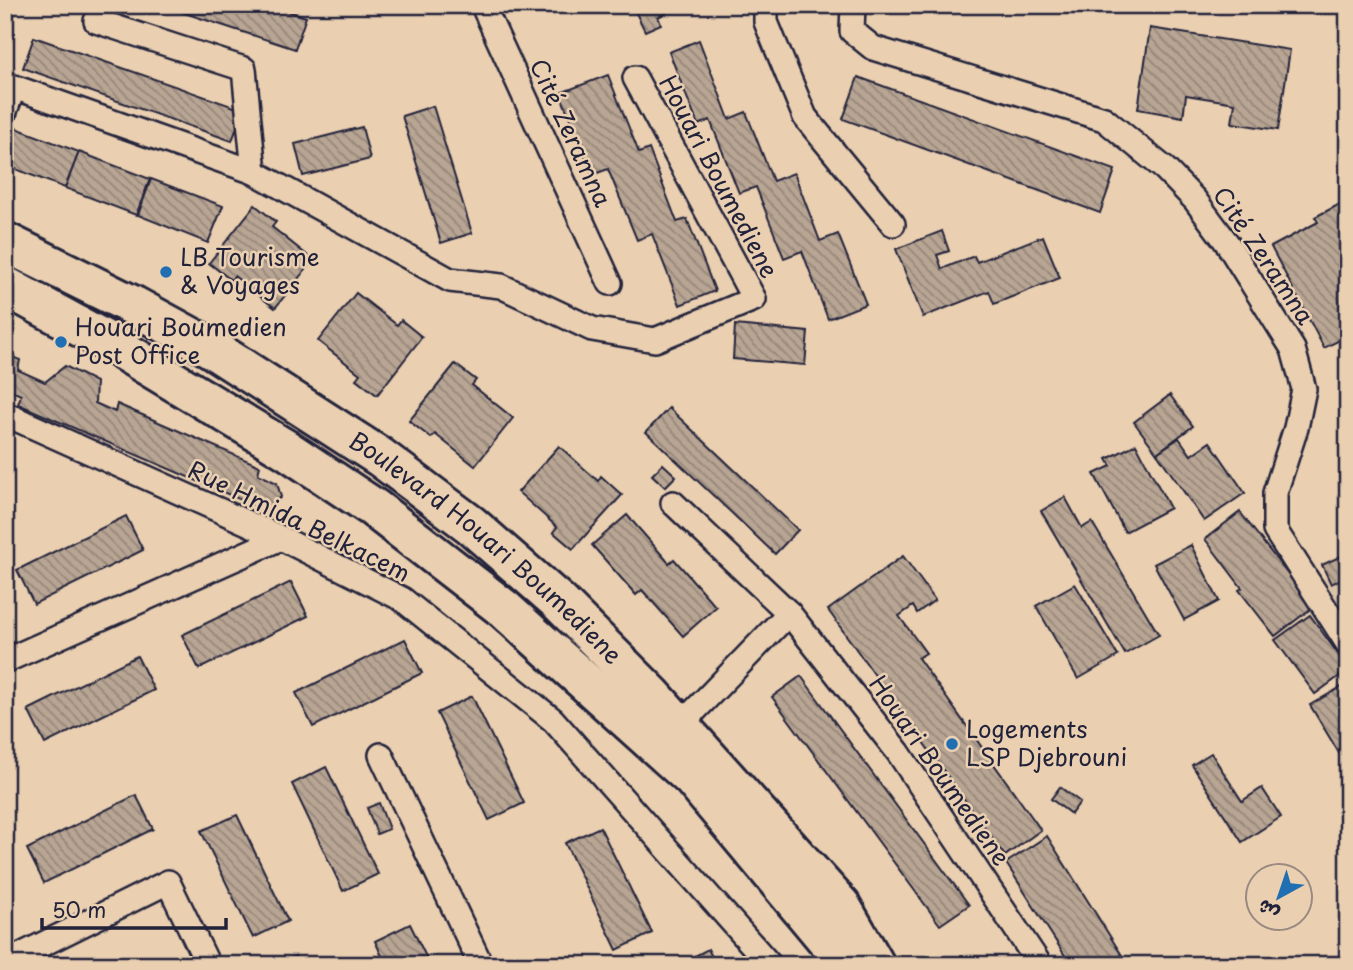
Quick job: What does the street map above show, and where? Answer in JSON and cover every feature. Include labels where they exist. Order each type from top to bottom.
[{"type":"highway","name":"Boulevard Houari Boumediene","points":[[5,242],[134,306],[211,348],[380,457],[471,525],[559,602],[669,737],[841,906],[875,965]]},
{"type":"highway","name":"Boulevard Houari Boumediene","points":[[5,286],[204,398],[374,508],[669,737],[692,778],[848,965]]},
{"type":"street","name":"Cité Zeramna","points":[[485,5],[484,8],[610,283]]},
{"type":"street","points":[[766,5],[766,22],[806,117],[893,224]]},
{"type":"street","name":"Cité Zeramna","points":[[853,5],[852,31],[873,48],[1104,119],[1165,169],[1195,200],[1227,243],[1293,349],[1304,388],[1296,428],[1276,493],[1275,530],[1348,644]]},
{"type":"street","points":[[96,21],[244,69],[254,172]]},
{"type":"street","name":"Houari Boumediene","points":[[5,111],[14,88],[254,172],[450,280],[501,286],[592,329],[655,340],[754,299],[635,78]]},
{"type":"street","name":"Rue Hmida Belkacem","points":[[5,415],[281,538],[402,599],[553,720],[770,965]]},
{"type":"street","name":"Houari Boumediene","points":[[673,503],[789,613],[898,752],[1040,965]]},
{"type":"street","points":[[5,661],[281,538]]},
{"type":"street","points":[[669,737],[789,613]]},
{"type":"street","points":[[381,755],[481,965]]},
{"type":"street","points":[[5,963],[168,882],[208,965]]},
{"type":"shaded area","points":[[1348,566],[1348,624],[1315,582]]},
{"type":"building","points":[[160,5],[270,5],[306,17],[295,49]]},
{"type":"building","points":[[632,5],[678,7],[658,17],[661,24],[645,31]]},
{"type":"building","points":[[1150,28],[1290,50],[1278,130],[1232,123],[1235,103],[1186,95],[1183,117],[1138,109]]},
{"type":"building","points":[[34,37],[243,110],[232,141],[23,68]]},
{"type":"building","points":[[699,40],[729,119],[746,112],[773,181],[794,173],[820,241],[838,234],[866,304],[828,319],[802,251],[784,258],[756,187],[739,193],[710,120],[698,125],[669,52]]},
{"type":"building","points":[[608,75],[639,153],[649,149],[677,222],[687,219],[715,291],[680,305],[652,234],[637,240],[608,169],[592,175],[560,93]]},
{"type":"building","points":[[858,77],[1115,170],[1100,213],[843,119]]},
{"type":"building","points":[[433,106],[472,233],[441,243],[402,116]]},
{"type":"building","points":[[8,125],[79,152],[65,188],[5,165],[5,132]]},
{"type":"building","points":[[362,127],[370,159],[303,176],[295,144]]},
{"type":"building","points":[[79,152],[150,179],[136,215],[65,188]]},
{"type":"building","points":[[151,179],[223,206],[208,243],[138,215]]},
{"type":"building","points":[[1348,200],[1348,336],[1324,348],[1271,247],[1318,222],[1315,217]]},
{"type":"building","points":[[255,205],[276,222],[272,227],[313,260],[275,308],[234,276],[231,280],[209,263]]},
{"type":"building","points":[[942,231],[949,251],[937,255],[942,269],[974,256],[977,262],[1043,236],[1060,278],[994,304],[989,291],[923,317],[896,249]]},
{"type":"building","points":[[356,293],[397,325],[401,320],[422,337],[377,395],[356,379],[360,374],[318,341]]},
{"type":"building","points":[[735,325],[808,332],[805,365],[733,359]]},
{"type":"building","points":[[5,354],[20,360],[18,370],[45,382],[65,366],[96,382],[95,403],[115,412],[117,404],[260,466],[258,474],[277,483],[281,497],[265,510],[18,404],[21,395],[5,388]]},
{"type":"building","points":[[455,364],[476,380],[472,385],[513,418],[475,466],[435,434],[431,438],[409,421]]},
{"type":"building","points":[[1170,395],[1193,426],[1157,453],[1134,422]]},
{"type":"building","points":[[669,408],[798,530],[775,554],[646,432]]},
{"type":"building","points":[[1179,438],[1191,455],[1210,442],[1245,493],[1204,521],[1157,453]]},
{"type":"building","points":[[1136,444],[1170,508],[1125,532],[1094,474],[1111,466],[1107,459]]},
{"type":"building","points":[[559,446],[598,481],[601,476],[622,495],[573,549],[553,532],[557,527],[518,492]]},
{"type":"building","points":[[663,464],[676,476],[665,487],[652,475]]},
{"type":"building","points":[[1065,497],[1082,528],[1092,522],[1159,635],[1125,654],[1041,511]]},
{"type":"building","points":[[1240,512],[1313,607],[1275,636],[1239,590],[1242,588],[1205,539]]},
{"type":"building","points":[[627,515],[669,563],[674,559],[716,607],[683,636],[642,590],[636,595],[592,545]]},
{"type":"building","points":[[126,516],[143,550],[34,604],[17,570]]},
{"type":"building","points":[[1191,545],[1219,601],[1184,620],[1154,564]]},
{"type":"building","name":"Logements LSP Djebrouni","points":[[903,556],[935,600],[917,613],[913,606],[899,616],[926,653],[918,658],[1041,830],[1005,856],[828,610]]},
{"type":"building","points":[[1341,556],[1348,576],[1331,584],[1322,565]]},
{"type":"building","points":[[291,582],[308,616],[199,669],[182,635]]},
{"type":"building","points":[[1075,584],[1118,656],[1078,679],[1036,606]]},
{"type":"building","points":[[1310,615],[1348,668],[1315,694],[1275,640]]},
{"type":"building","points":[[405,639],[422,673],[313,727],[296,693]]},
{"type":"building","points":[[137,656],[154,690],[45,744],[28,710]]},
{"type":"building","points":[[801,676],[969,905],[940,925],[772,697]]},
{"type":"building","points":[[1348,683],[1348,768],[1310,705]]},
{"type":"building","points":[[472,696],[524,803],[489,820],[437,713]]},
{"type":"building","points":[[1211,753],[1242,801],[1262,788],[1281,817],[1242,842],[1192,765]]},
{"type":"building","points":[[326,767],[378,874],[343,891],[292,784]]},
{"type":"building","points":[[1060,787],[1080,802],[1071,814],[1051,799]]},
{"type":"building","points":[[136,795],[153,829],[44,883],[27,849]]},
{"type":"building","points":[[379,803],[389,829],[377,834],[367,808]]},
{"type":"building","points":[[237,815],[288,921],[253,938],[201,831]]},
{"type":"building","points":[[600,827],[652,933],[617,950],[565,843]]},
{"type":"building","points":[[1047,836],[1128,965],[1071,965],[1006,863]]},
{"type":"building","points":[[410,924],[430,965],[386,965],[375,941]]},
{"type":"building","points":[[708,949],[716,965],[678,965]]},
{"type":"building","points":[[295,956],[299,965],[277,965]]},
{"type":"place","name":"LB Tourisme & Voyages","points":[[166,272]]},
{"type":"place","name":"Houari Boumedien Post Office","points":[[61,342]]},
{"type":"place","name":"Logements LSP Djebrouni","points":[[952,744]]}]
